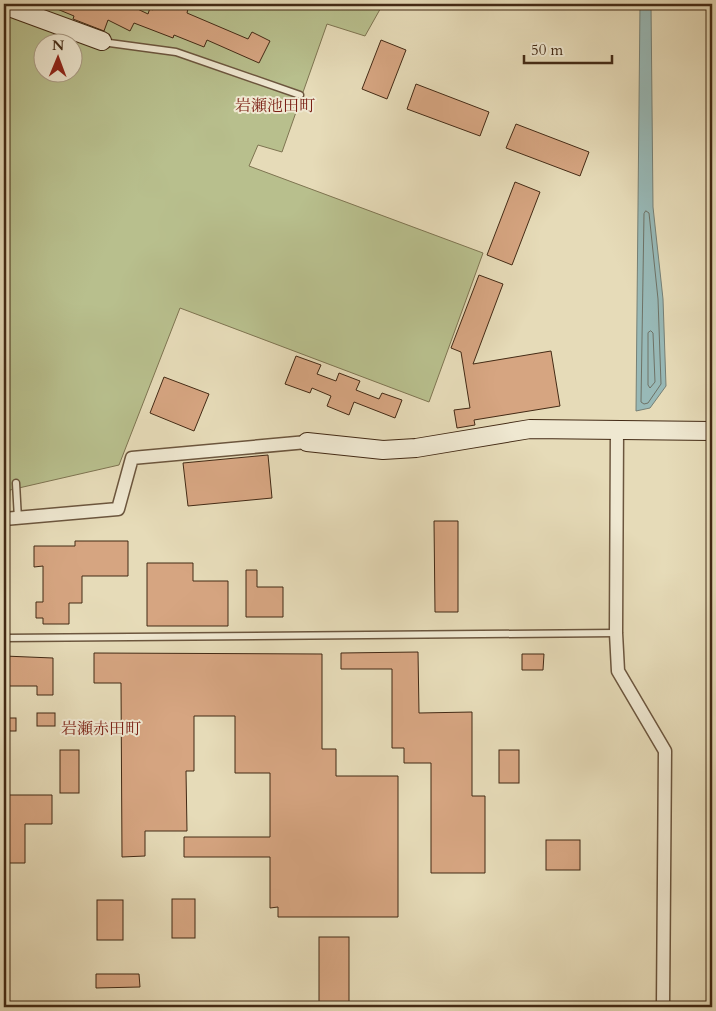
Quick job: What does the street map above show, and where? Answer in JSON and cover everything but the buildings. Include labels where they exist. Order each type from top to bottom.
[{"type":"street","points":[[4,5],[102,42]]},
{"type":"street","points":[[4,520],[118,509],[132,458],[307,442],[383,450],[416,448],[530,428],[712,431]]},
{"type":"street","points":[[618,429],[616,634],[618,671],[664,751],[663,1007]]},
{"type":"lane","points":[[102,42],[176,52],[300,95]]},
{"type":"lane","points":[[16,483],[18,518]]},
{"type":"lane","points":[[4,638],[616,634]]},
{"type":"green space","points":[[4,4],[383,4],[365,36],[327,24],[282,152],[258,145],[249,166],[483,253],[429,402],[180,308],[119,465],[10,490],[9,515],[4,515]]},
{"type":"water","points":[[640,4],[651,4],[653,207],[663,299],[666,386],[650,408],[636,411]]},
{"type":"district","name":"岩瀬池田町","points":[[275,105]]},
{"type":"district","name":"岩瀬赤田町","points":[[101,728]]}]
